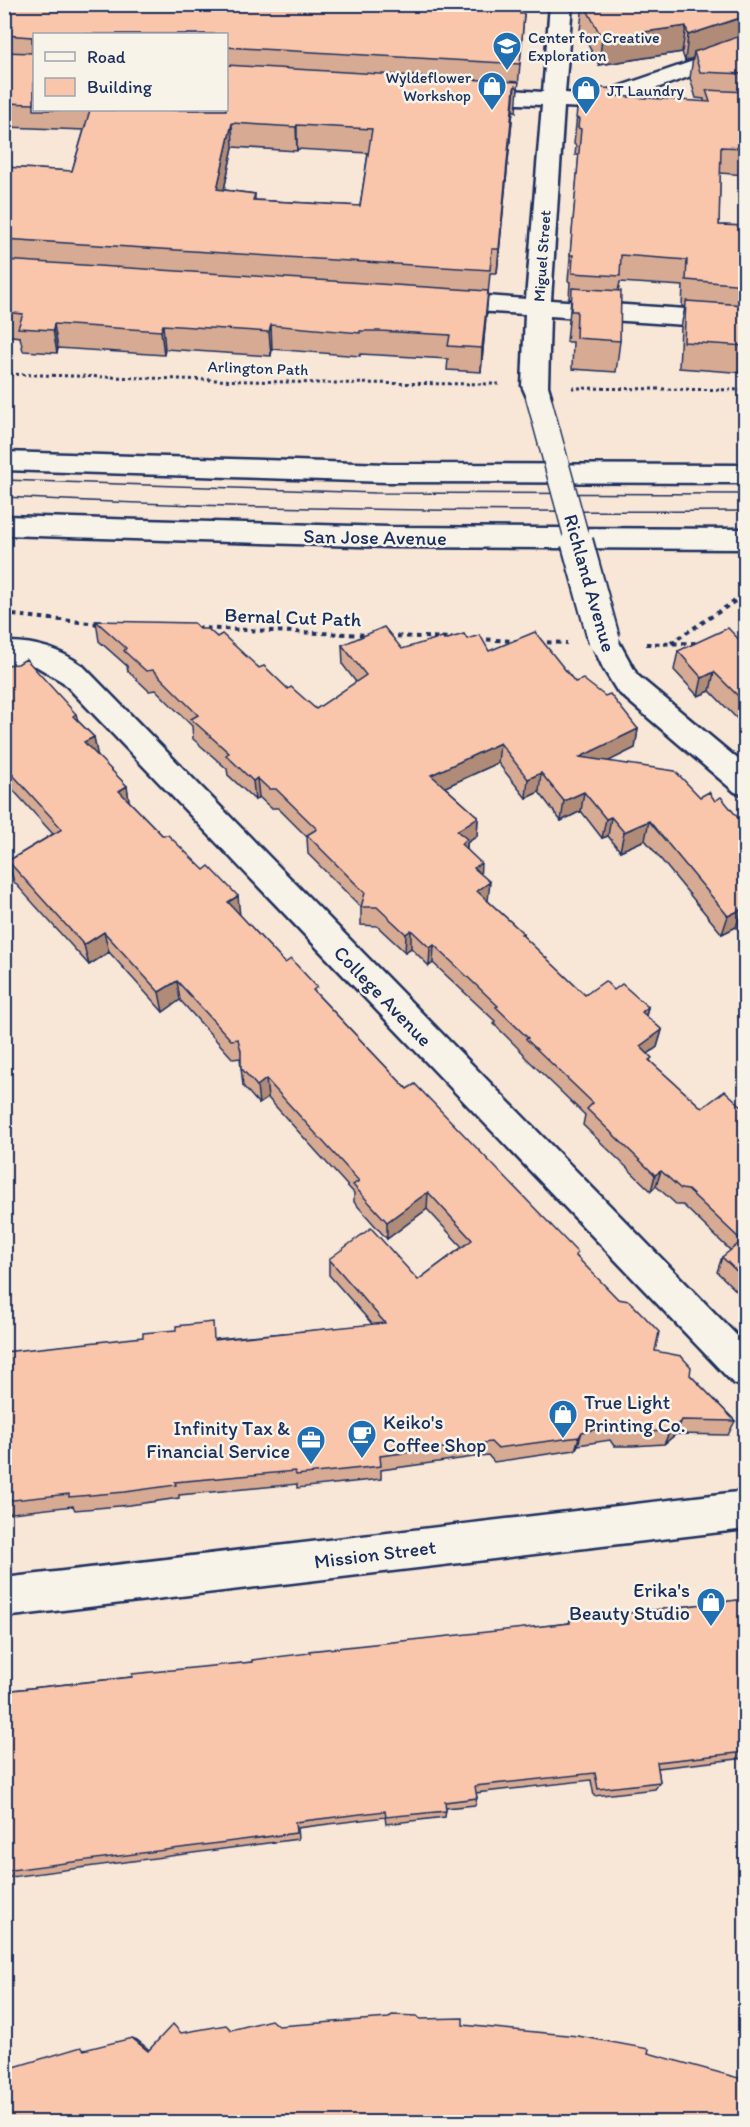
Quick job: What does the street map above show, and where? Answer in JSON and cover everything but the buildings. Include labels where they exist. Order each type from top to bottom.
[{"type":"street","name":"Miguel Street","points":[[561,4],[538,307],[535,386],[567,504]]},
{"type":"street","points":[[595,101],[746,49]]},
{"type":"street","points":[[448,93],[653,105]]},
{"type":"street","points":[[420,300],[746,321]]},
{"type":"street","points":[[4,461],[399,474],[746,474]]},
{"type":"street","name":"Richland Avenue","points":[[567,504],[604,640],[617,668],[627,683],[746,784]]},
{"type":"street","name":"San Jose Avenue","points":[[4,525],[389,537],[746,539]]},
{"type":"street","name":"College Avenue","points":[[4,653],[37,654],[57,661],[73,674],[746,1371]]},
{"type":"street","name":"Mission Street","points":[[4,1598],[746,1510]]},
{"type":"path","name":"Arlington Path","points":[[4,374],[320,383],[510,384]]},
{"type":"path","points":[[563,388],[746,390]]},
{"type":"path","points":[[670,644],[746,594]]},
{"type":"path","points":[[4,614],[107,624]]},
{"type":"path","name":"Bernal Cut Path","points":[[187,628],[462,639]]},
{"type":"path","points":[[474,639],[521,641]]},
{"type":"path","points":[[735,641],[746,641]]},
{"type":"path","points":[[533,642],[569,643]]},
{"type":"path","points":[[643,644],[703,642]]},
{"type":"tram line","points":[[4,480],[375,493],[746,494]]},
{"type":"tram line","points":[[4,497],[189,505],[375,509],[746,511]]},
{"type":"place","name":"Center for Creative Exploration","points":[[507,72]]},
{"type":"place","name":"Wyldeflower Workshop","points":[[492,112]]},
{"type":"place","name":"JT Laundry","points":[[586,116]]},
{"type":"place","name":"True Light Printing Co.","points":[[563,1440]]},
{"type":"place","name":"Keiko's Coffee Shop","points":[[362,1460]]},
{"type":"place","name":"Infinity Tax & Financial Service","points":[[311,1466]]},
{"type":"place","name":"Erika's Beauty Studio","points":[[711,1628]]}]
